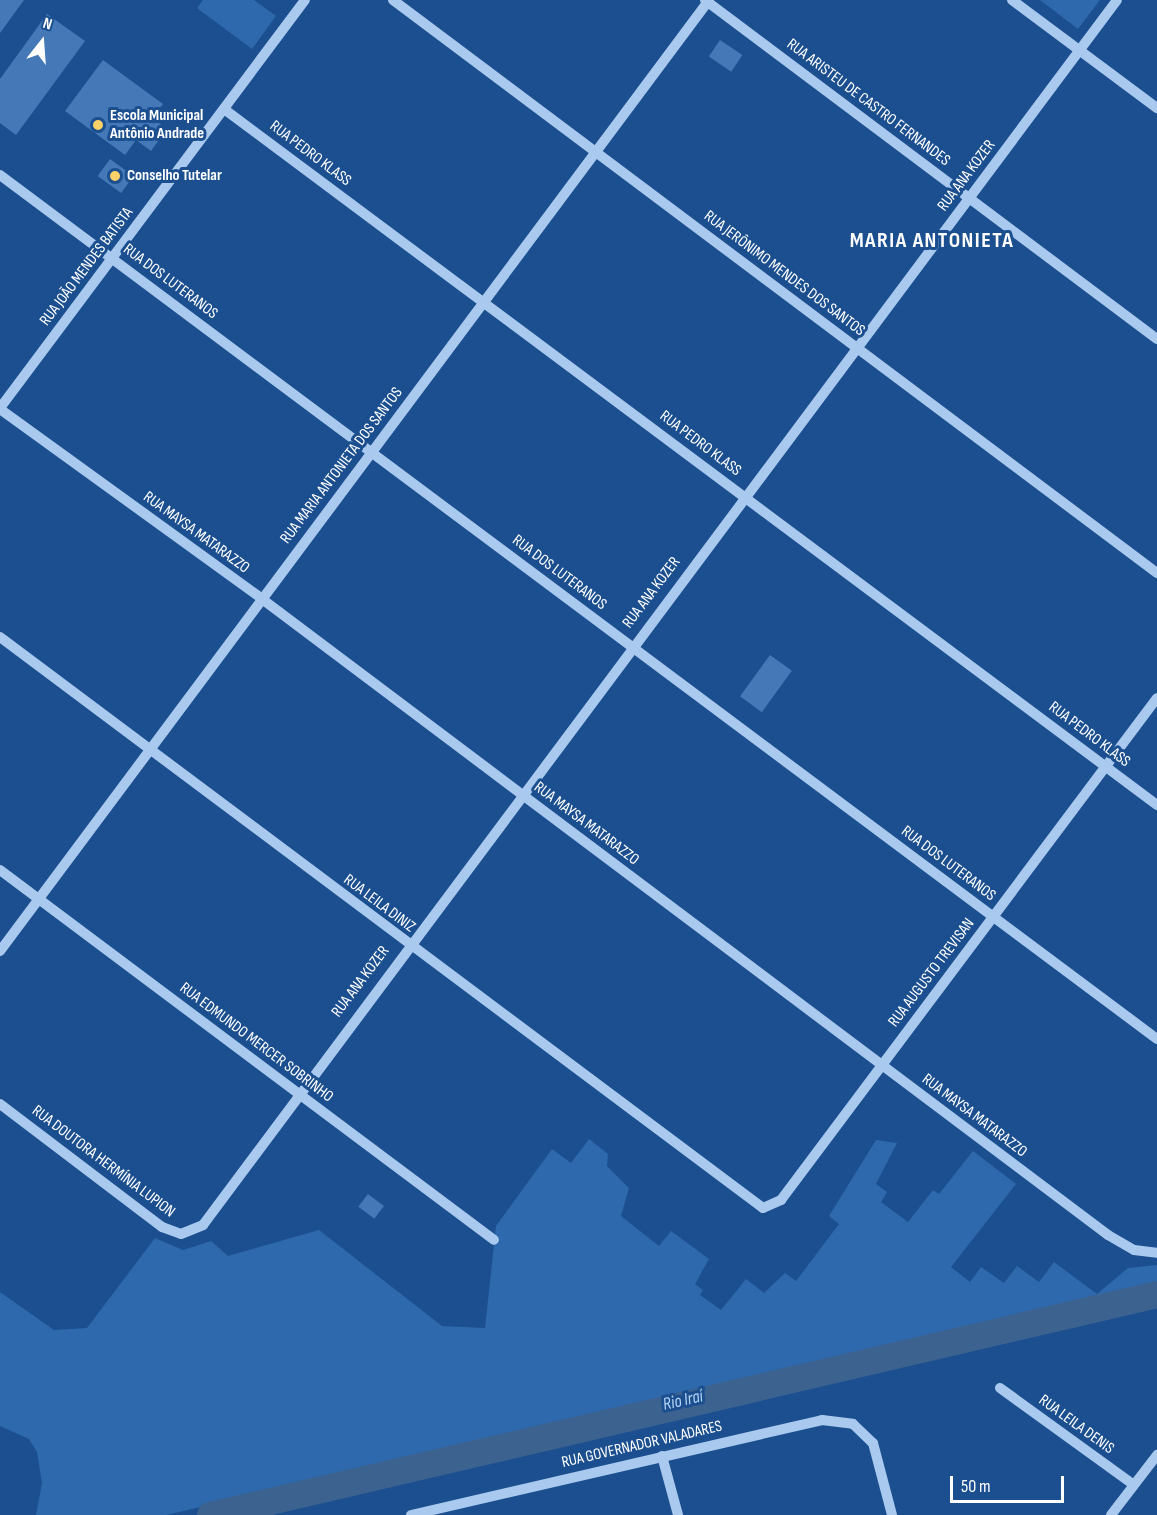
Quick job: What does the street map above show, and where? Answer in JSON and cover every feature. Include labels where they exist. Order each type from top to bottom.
[{"type":"street","name":"RUA JOÃO MENDES BATISTA","points":[[0,409],[305,0]]},
{"type":"street","name":"RUA JERÔNIMO MENDES DOS SANTOS","points":[[393,0],[1157,573]]},
{"type":"street","points":[[1012,0],[1157,108]]},
{"type":"street","name":"RUA ANA KOZER","points":[[217,1207],[297,1093],[743,495],[1117,0]]},
{"type":"street","name":"RUA MARIA ANTONIETA DOS SANTOS","points":[[0,951],[707,1]]},
{"type":"street","name":"RUA ARISTEU DE CASTRO FERNANDES","points":[[707,1],[1157,339]]},
{"type":"street","name":"RUA PEDRO KLASS","points":[[224,109],[1157,805]]},
{"type":"street","name":"RUA DOS LUTERANOS","points":[[0,175],[1157,1039]]},
{"type":"street","name":"RUA MAYSA MATARAZZO","points":[[0,409],[262,599],[1107,1234],[1134,1250],[1157,1252]]},
{"type":"street","name":"RUA LEILA DINIZ","points":[[0,637],[741,1194]]},
{"type":"street","name":"RUA AUGUSTO TREVISAN","points":[[741,1194],[763,1208],[781,1200],[1157,698]]},
{"type":"street","name":"RUA EDMUNDO MERCER SOBRINHO","points":[[0,870],[494,1240]]},
{"type":"street","name":"RUA DOUTORA HERMÍNIA LUPION","points":[[0,1104],[173,1233],[199,1228],[217,1207]]},
{"type":"street","name":"RUA LEILA DENIS","points":[[1000,1388],[1134,1485]]},
{"type":"street","name":"RUA GOVERNADOR VALADARES","points":[[411,1515],[822,1420],[853,1424],[873,1443],[892,1515]]},
{"type":"street","points":[[1111,1515],[1157,1455]]},
{"type":"street","points":[[662,1456],[678,1515]]},
{"type":"street","points":[[458,1503],[461,1515]]},
{"type":"shaded area","points":[[203,0],[254,0],[276,16],[252,49],[197,8]]},
{"type":"shaded area","points":[[1040,0],[1100,0],[1078,29]]},
{"type":"shaded area","points":[[589,1139],[608,1154],[607,1166],[629,1188],[621,1216],[659,1246],[671,1231],[709,1259],[695,1284],[703,1290],[700,1295],[721,1310],[746,1279],[764,1293],[785,1273],[796,1281],[839,1224],[829,1216],[876,1140],[897,1143],[876,1184],[887,1192],[881,1202],[908,1222],[933,1190],[939,1194],[973,1151],[1016,1184],[951,1267],[970,1282],[981,1267],[1004,1283],[1017,1266],[1039,1282],[1054,1262],[1097,1294],[1128,1268],[1157,1265],[1157,1292],[915,1342],[166,1515],[36,1515],[42,1483],[37,1452],[29,1439],[0,1426],[0,1292],[54,1330],[87,1328],[155,1238],[183,1250],[211,1241],[228,1256],[319,1230],[442,1326],[485,1328],[496,1226],[552,1149],[571,1163]]},
{"type":"building","points":[[0,0],[24,0],[0,33]]},
{"type":"building","points":[[47,14],[85,41],[16,135],[0,123],[0,79]]},
{"type":"building","points":[[720,40],[742,55],[731,72],[709,57]]},
{"type":"building","points":[[103,60],[163,104],[152,118],[167,129],[151,151],[136,140],[125,155],[65,111]]},
{"type":"building","name":"Conselho Tutelar","points":[[110,159],[133,176],[121,193],[98,176]]},
{"type":"building","points":[[770,655],[792,671],[762,712],[740,696]]},
{"type":"building","points":[[368,1194],[384,1206],[374,1219],[358,1207]]},
{"type":"waterway","name":"Rio Iraí","points":[[210,1515],[1157,1294]]},
{"type":"place","name":"Escola Municipal Antônio Andrade","points":[[98,125]]},
{"type":"place","name":"Conselho Tutelar","points":[[115,176]]},
{"type":"district","name":"MARIA ANTONIETA","points":[[932,241]]}]
